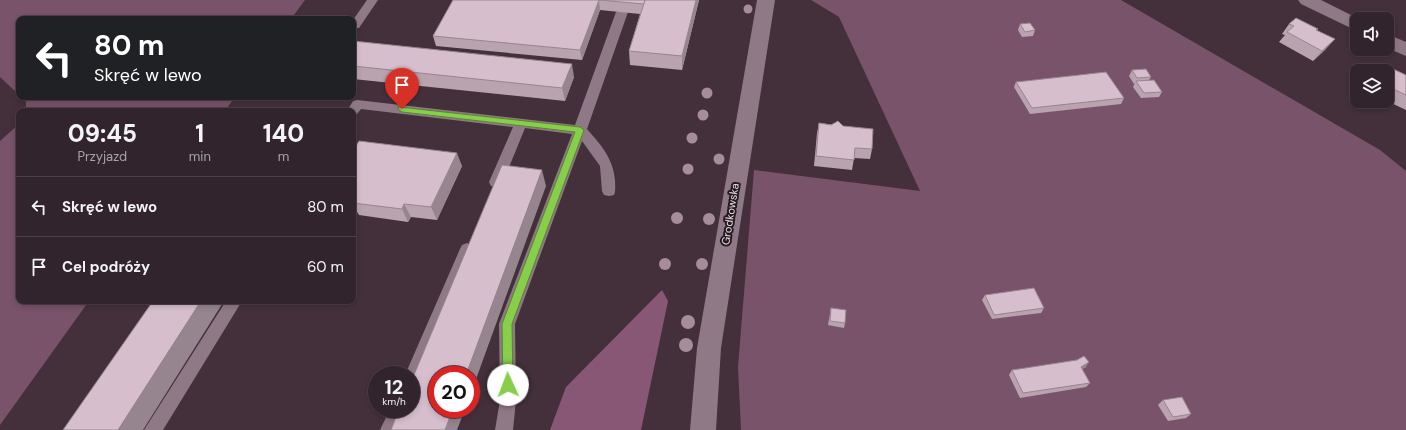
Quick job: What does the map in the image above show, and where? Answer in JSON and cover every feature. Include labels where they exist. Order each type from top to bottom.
[{"type":"main road","name":"Grodkowska","points":[[704,430],[709,348],[766,0]]},
{"type":"main road","points":[[1307,0],[1350,22]]},
{"type":"main road","points":[[1394,44],[1406,50]]},
{"type":"lane","points":[[356,26],[373,0]]},
{"type":"lane","points":[[504,430],[508,400],[507,324],[580,130],[622,12]]},
{"type":"lane","points":[[355,108],[357,104],[580,130],[597,150],[607,166],[609,191]]},
{"type":"lane","points":[[489,196],[521,123]]},
{"type":"lane","points":[[417,366],[474,233]]},
{"type":"lane","points":[[153,430],[232,304]]},
{"type":"lane","points":[[389,430],[394,418]]},
{"type":"shaded area","points":[[0,0],[305,0],[293,16],[16,16],[16,92],[0,77]]},
{"type":"shaded area","points":[[811,0],[1121,0],[1380,150],[1406,171],[1406,430],[741,430],[738,367],[754,170],[920,191],[839,17]]},
{"type":"shaded area","points":[[25,100],[233,100],[227,108],[26,108]]},
{"type":"shaded area","points":[[16,127],[16,304],[87,304],[0,425],[0,141]]},
{"type":"shaded area","points":[[662,290],[668,301],[641,430],[550,430],[566,387]]},
{"type":"building","points":[[453,0],[599,0],[580,50],[433,36]]},
{"type":"building","points":[[599,0],[645,0],[644,4]]},
{"type":"building","points":[[645,0],[696,0],[682,56],[629,51]]},
{"type":"building","points":[[1296,18],[1335,39],[1322,51],[1287,32],[1294,26],[1289,24]]},
{"type":"building","points":[[1030,23],[1035,30],[1025,32],[1020,24]]},
{"type":"building","points":[[356,41],[572,64],[562,88],[356,66]]},
{"type":"building","points":[[1146,69],[1151,77],[1137,78],[1132,70]]},
{"type":"building","points":[[1394,69],[1406,75],[1406,95],[1394,89]]},
{"type":"building","points":[[1106,72],[1124,98],[1032,108],[1016,82]]},
{"type":"building","points":[[1154,80],[1162,92],[1144,93],[1136,81]]},
{"type":"building","points":[[838,121],[843,126],[873,129],[872,149],[855,148],[854,160],[816,156],[819,123],[831,125]]},
{"type":"building","points":[[359,141],[457,153],[431,207],[404,204],[402,209],[356,203],[356,146]]},
{"type":"building","points":[[502,165],[542,170],[469,366],[428,366],[428,418],[450,418],[445,430],[391,430],[396,418],[420,418],[420,366],[418,366]]},
{"type":"building","points":[[1034,288],[1044,308],[994,315],[985,295]]},
{"type":"building","points":[[151,304],[199,304],[118,430],[63,430]]},
{"type":"building","points":[[831,308],[846,310],[845,323],[830,321]]},
{"type":"building","points":[[1084,356],[1089,362],[1081,367],[1090,383],[1023,393],[1012,370],[1077,360]]},
{"type":"building","points":[[1182,397],[1191,414],[1173,417],[1163,400]]},
{"type":"route","points":[[402,109],[580,130],[507,324],[508,385]]}]
